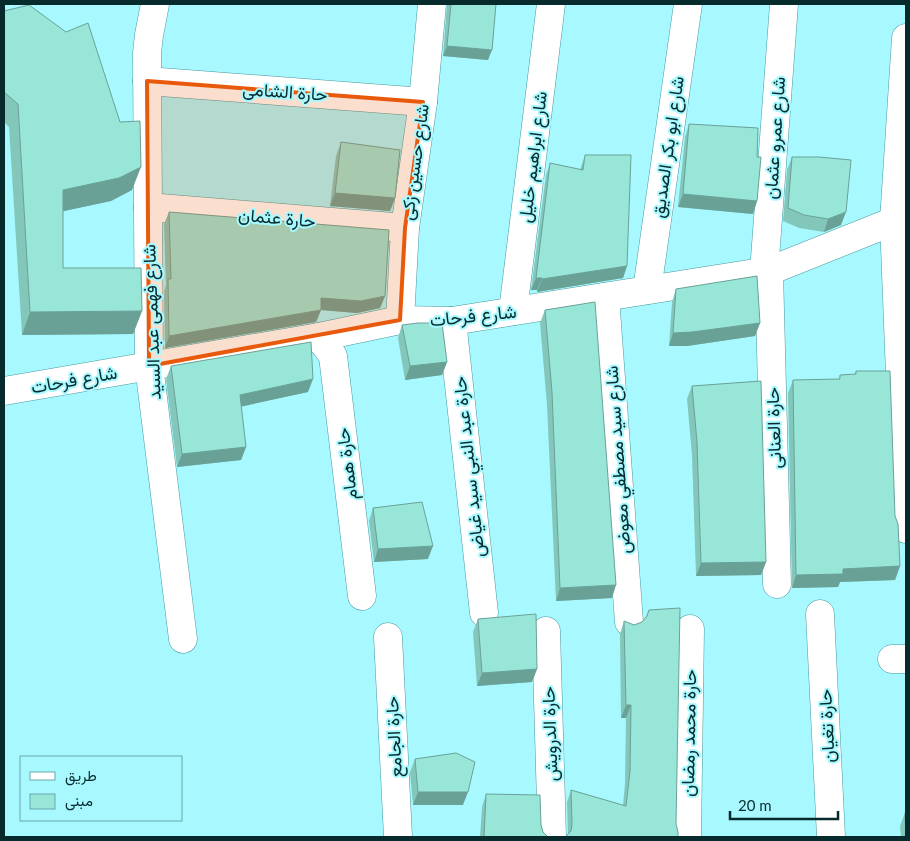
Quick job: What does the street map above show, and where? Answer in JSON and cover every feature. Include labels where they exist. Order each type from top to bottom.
[{"type":"street","name":"شارع فهمى عبد السيد","points":[[156,4],[149,35],[147,81],[149,366],[183,639]]},
{"type":"street","name":"شارع حسين زكى","points":[[400,320],[405,228],[423,102],[432,4]]},
{"type":"street","name":"شارع ابراهيم خليل","points":[[513,311],[551,4]]},
{"type":"street","name":"شارع ابو بكر الصديق","points":[[647,290],[688,4]]},
{"type":"street","name":"شارع عمرو عثمان","points":[[766,272],[784,4]]},
{"type":"street","points":[[906,38],[900,220],[906,529]]},
{"type":"street","name":"حارة الشامى","points":[[147,81],[423,102]]},
{"type":"street","name":"حارة عثمان","points":[[148,207],[405,228]]},
{"type":"street","name":"شارع فرحات","points":[[4,391],[400,320],[452,321],[766,272],[900,220]]},
{"type":"street","name":"حارة العنانى","points":[[766,272],[777,584]]},
{"type":"street","name":"شارع سيد مصطفي معوض","points":[[605,297],[628,622]]},
{"type":"street","name":"حارة عبد النبي سيد غياض","points":[[452,321],[484,613]]},
{"type":"street","name":"حارة همام","points":[[319,336],[333,356],[362,596]]},
{"type":"street","name":"حارة تغيان","points":[[820,614],[831,837]]},
{"type":"street","name":"حارة محمد رمضان","points":[[686,837],[690,629]]},
{"type":"street","name":"حارة الدرويش","points":[[546,630],[552,837]]},
{"type":"street","name":"حارة الجامع","points":[[388,636],[398,837]]},
{"type":"highlighted area","points":[[147,81],[423,102],[405,228],[400,320],[149,366]]},
{"type":"building","points":[[451,4],[496,4],[492,50],[447,46]]},
{"type":"building","points":[[29,5],[66,32],[88,23],[120,122],[140,121],[141,167],[119,178],[63,190],[63,268],[141,268],[142,311],[30,312],[18,104],[4,92],[4,11]]},
{"type":"building","points":[[689,124],[758,128],[757,157],[761,157],[757,201],[683,194]]},
{"type":"building","points":[[341,142],[400,150],[395,198],[335,193]]},
{"type":"building","points":[[585,155],[631,155],[627,266],[542,279],[536,278],[550,163],[583,170]]},
{"type":"building","points":[[792,157],[851,160],[846,212],[828,219],[804,215],[788,208]]},
{"type":"building","points":[[169,212],[389,230],[385,296],[361,301],[321,298],[321,310],[169,336],[168,279],[171,279]]},
{"type":"building","points":[[757,276],[760,323],[673,333],[676,289]]},
{"type":"building","points":[[595,302],[616,585],[560,588],[552,392],[545,310]]},
{"type":"building","points":[[442,323],[447,362],[410,366],[402,325]]},
{"type":"building","points":[[311,342],[313,379],[240,395],[246,447],[182,454],[171,366]]},
{"type":"building","points":[[856,371],[890,371],[895,516],[898,524],[900,566],[843,569],[843,574],[796,575],[793,380],[840,379],[840,375],[856,374]]},
{"type":"building","points":[[761,381],[766,562],[701,563],[697,442],[692,386]]},
{"type":"building","points":[[422,502],[433,546],[378,549],[373,508]]},
{"type":"building","points":[[680,608],[676,824],[678,837],[565,837],[571,831],[572,824],[571,790],[626,806],[630,771],[631,705],[626,705],[624,621],[634,625],[642,622],[649,610]]},
{"type":"building","points":[[536,614],[537,669],[482,673],[478,619]]},
{"type":"building","points":[[456,753],[475,762],[468,792],[418,792],[415,759]]},
{"type":"building","points":[[486,794],[540,795],[541,825],[543,832],[548,837],[484,837]]}]
